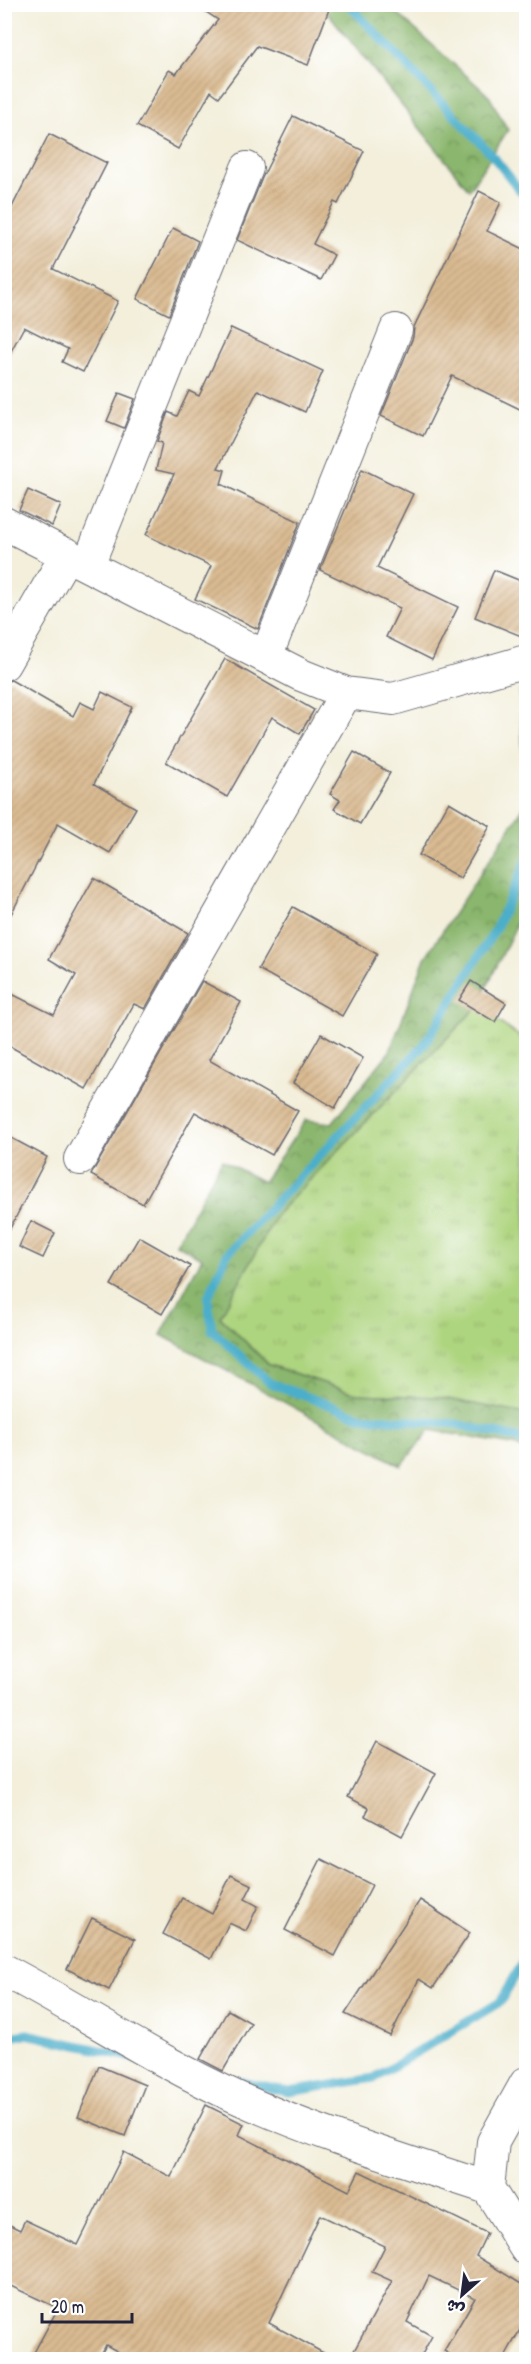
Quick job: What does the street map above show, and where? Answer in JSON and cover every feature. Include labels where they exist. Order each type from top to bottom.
[{"type":"street","points":[[4,664],[78,559],[247,168]]},
{"type":"street","points":[[266,657],[396,330]]},
{"type":"street","points":[[4,523],[301,675],[346,693],[393,699],[521,662]]},
{"type":"street","points":[[80,1159],[346,693]]},
{"type":"street","points":[[11,1979],[236,2097],[347,2142],[488,2188]]},
{"type":"street","points":[[526,2083],[493,2142],[488,2188],[526,2249]]},
{"type":"green space","points":[[316,5],[388,5],[489,96],[508,130],[469,190],[328,13]]},
{"type":"green space","points":[[526,689],[526,905],[477,1007],[277,1214],[220,1317],[269,1365],[357,1394],[437,1397],[526,1414],[526,1453],[517,1446],[430,1430],[401,1466],[161,1335],[202,1258],[176,1244],[222,1160],[263,1182],[306,1120],[332,1123],[390,1051],[425,958],[525,805],[520,691]]},
{"type":"green space","points":[[477,1007],[526,1041],[526,1414],[437,1397],[357,1394],[269,1365],[220,1317],[277,1214]]},
{"type":"building","points":[[194,4],[331,4],[308,65],[257,46],[219,97],[211,91],[178,149],[137,126],[169,70],[176,74],[218,20]]},
{"type":"building","points":[[293,116],[364,151],[338,204],[334,202],[313,244],[334,255],[321,280],[237,240],[262,178]]},
{"type":"building","points":[[49,134],[107,163],[53,269],[118,301],[83,372],[62,362],[68,349],[24,327],[4,364],[4,223]]},
{"type":"building","points":[[479,191],[501,202],[487,231],[526,250],[526,412],[452,376],[423,436],[381,416],[413,337],[414,327]]},
{"type":"building","points":[[173,228],[198,241],[169,315],[137,299]]},
{"type":"building","points":[[231,328],[323,371],[305,412],[258,390],[218,468],[225,470],[221,484],[300,522],[258,629],[195,599],[211,566],[146,535],[174,474],[156,470],[162,443],[157,441],[168,412],[177,416],[189,391],[199,396]]},
{"type":"building","points":[[119,393],[135,399],[124,428],[107,421]]},
{"type":"building","points":[[362,469],[413,494],[377,568],[458,607],[432,660],[386,637],[400,608],[320,570]]},
{"type":"building","points":[[28,490],[61,505],[52,526],[19,510]]},
{"type":"building","points":[[494,570],[526,583],[526,638],[475,617]]},
{"type":"building","points":[[225,659],[314,710],[300,734],[272,717],[227,797],[166,762]]},
{"type":"building","points":[[11,680],[73,716],[80,702],[94,709],[102,692],[132,707],[94,784],[136,808],[110,853],[58,823],[4,928],[4,682]]},
{"type":"building","points":[[354,752],[390,773],[360,824],[334,809],[340,800],[330,794]]},
{"type":"building","points":[[449,802],[490,826],[460,878],[419,855]]},
{"type":"building","points":[[94,878],[188,933],[145,1009],[134,1004],[86,1089],[4,1043],[4,990],[54,1015],[76,975],[49,959]]},
{"type":"building","points":[[293,907],[377,954],[342,1016],[258,969]]},
{"type":"building","points":[[202,981],[241,1002],[209,1060],[298,1111],[272,1155],[195,1112],[143,1204],[91,1175]]},
{"type":"building","points":[[471,981],[506,1003],[495,1022],[459,1000]]},
{"type":"building","points":[[321,1034],[363,1058],[335,1108],[293,1083]]},
{"type":"building","points":[[4,1134],[47,1157],[4,1240]]},
{"type":"building","points":[[31,1221],[55,1233],[43,1258],[19,1247]]},
{"type":"building","points":[[139,1237],[190,1266],[162,1314],[111,1285]]},
{"type":"building","points":[[377,1741],[436,1773],[402,1836],[365,1816],[369,1808],[348,1797]]},
{"type":"building","points":[[321,1859],[372,1885],[335,1956],[285,1930]]},
{"type":"building","points":[[231,1875],[252,1885],[245,1899],[258,1906],[246,1931],[229,1923],[211,1959],[163,1934],[182,1898],[212,1914]]},
{"type":"building","points":[[420,1900],[470,1933],[433,1988],[419,1979],[390,2036],[345,2014]]},
{"type":"building","points":[[92,1918],[135,1939],[109,1990],[67,1969]]},
{"type":"building","points":[[228,2010],[251,2023],[223,2071],[200,2059]]},
{"type":"building","points":[[99,2066],[145,2085],[125,2136],[78,2117]]},
{"type":"building","points":[[206,2105],[244,2124],[239,2135],[349,2191],[359,2171],[487,2233],[476,2256],[526,2287],[526,2319],[503,2360],[459,2360],[444,2351],[475,2298],[429,2276],[407,2322],[432,2336],[419,2360],[349,2360],[392,2281],[372,2272],[385,2246],[320,2215],[269,2323],[336,2360],[133,2360],[106,2345],[98,2360],[30,2360],[58,2308],[4,2283],[4,2222],[20,2230],[25,2220],[78,2245],[124,2152],[171,2177]]},
{"type":"waterway","points":[[348,4],[492,155],[526,198]]},
{"type":"waterway","points":[[526,862],[495,930],[424,1045],[227,1254],[208,1298],[212,1330],[270,1383],[362,1417],[456,1424],[526,1440]]},
{"type":"waterway","points":[[228,2079],[289,2092],[374,2078],[500,2002],[526,1957]]},
{"type":"waterway","points":[[4,2038],[27,2034],[135,2058]]}]
